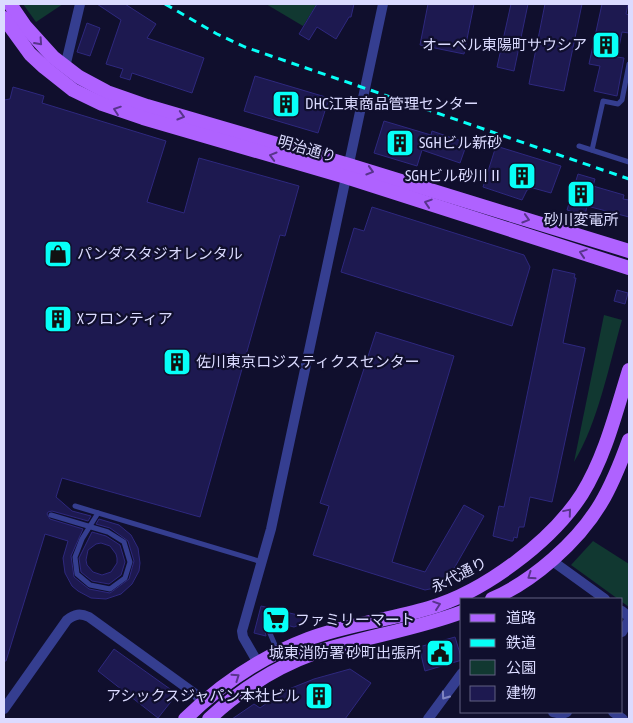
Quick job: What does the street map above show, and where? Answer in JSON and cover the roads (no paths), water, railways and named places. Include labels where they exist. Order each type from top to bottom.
[{"type":"main road","name":"明治通り","points":[[10,4],[40,44],[65,67],[94,86],[121,98],[347,171],[629,268]]},
{"type":"main road","name":"明治通り","points":[[4,18],[30,54],[44,67],[73,90],[102,104],[142,118],[347,171],[629,251]]},
{"type":"main road","name":"永代通り","points":[[185,719],[203,702],[238,675],[279,652],[334,631],[430,608],[452,600],[482,585],[524,554],[549,533],[568,512],[585,488],[604,446],[629,370]]},
{"type":"main road","points":[[496,598],[534,574],[551,560],[586,524],[615,477],[629,440]]},
{"type":"main road","points":[[209,719],[229,701],[249,687],[292,662],[338,646],[443,619],[460,613]]},
{"type":"street","points":[[65,67],[80,4]]},
{"type":"street","points":[[258,663],[243,637],[242,631],[273,520],[383,4]]},
{"type":"street","points":[[551,560],[603,598]]},
{"type":"street","points":[[4,709],[67,620],[77,614],[89,617],[194,693],[203,702]]},
{"type":"street","points":[[623,630],[629,618]]},
{"type":"street","points":[[428,719],[460,676]]},
{"type":"lane","points":[[592,150],[603,101],[618,104],[622,100],[629,64]]},
{"type":"lane","points":[[579,146],[629,162]]},
{"type":"lane","points":[[75,506],[262,563]]},
{"type":"lane","points":[[50,516],[89,526],[98,529],[108,532],[124,542],[130,562],[125,578],[110,589],[90,585],[78,574],[75,557],[82,539],[86,532],[90,526],[98,513]]},
{"type":"lane","points":[[272,623],[269,631],[279,652]]},
{"type":"railway","points":[[165,4],[217,34],[245,47],[629,179]]},
{"type":"place","name":"オーベル東陽町サウシア","points":[[606,45]]},
{"type":"place","name":"DHC江東商品管理センター","points":[[286,104]]},
{"type":"place","name":"SGHビル新砂","points":[[400,143]]},
{"type":"place","name":"SGHビル砂川Ⅱ","points":[[522,176]]},
{"type":"place","name":"砂川変電所","points":[[581,194]]},
{"type":"place","name":"パンダスタジオレンタル","points":[[58,254]]},
{"type":"place","name":"Xフロンティア","points":[[58,319]]},
{"type":"place","name":"佐川東京ロジスティクスセンター","points":[[177,362]]},
{"type":"place","name":"ファミリーマート","points":[[276,620]]},
{"type":"place","name":"城東消防署 砂町出張所","points":[[440,653]]},
{"type":"place","name":"アシックスジャパン本社ビル","points":[[319,696]]}]
